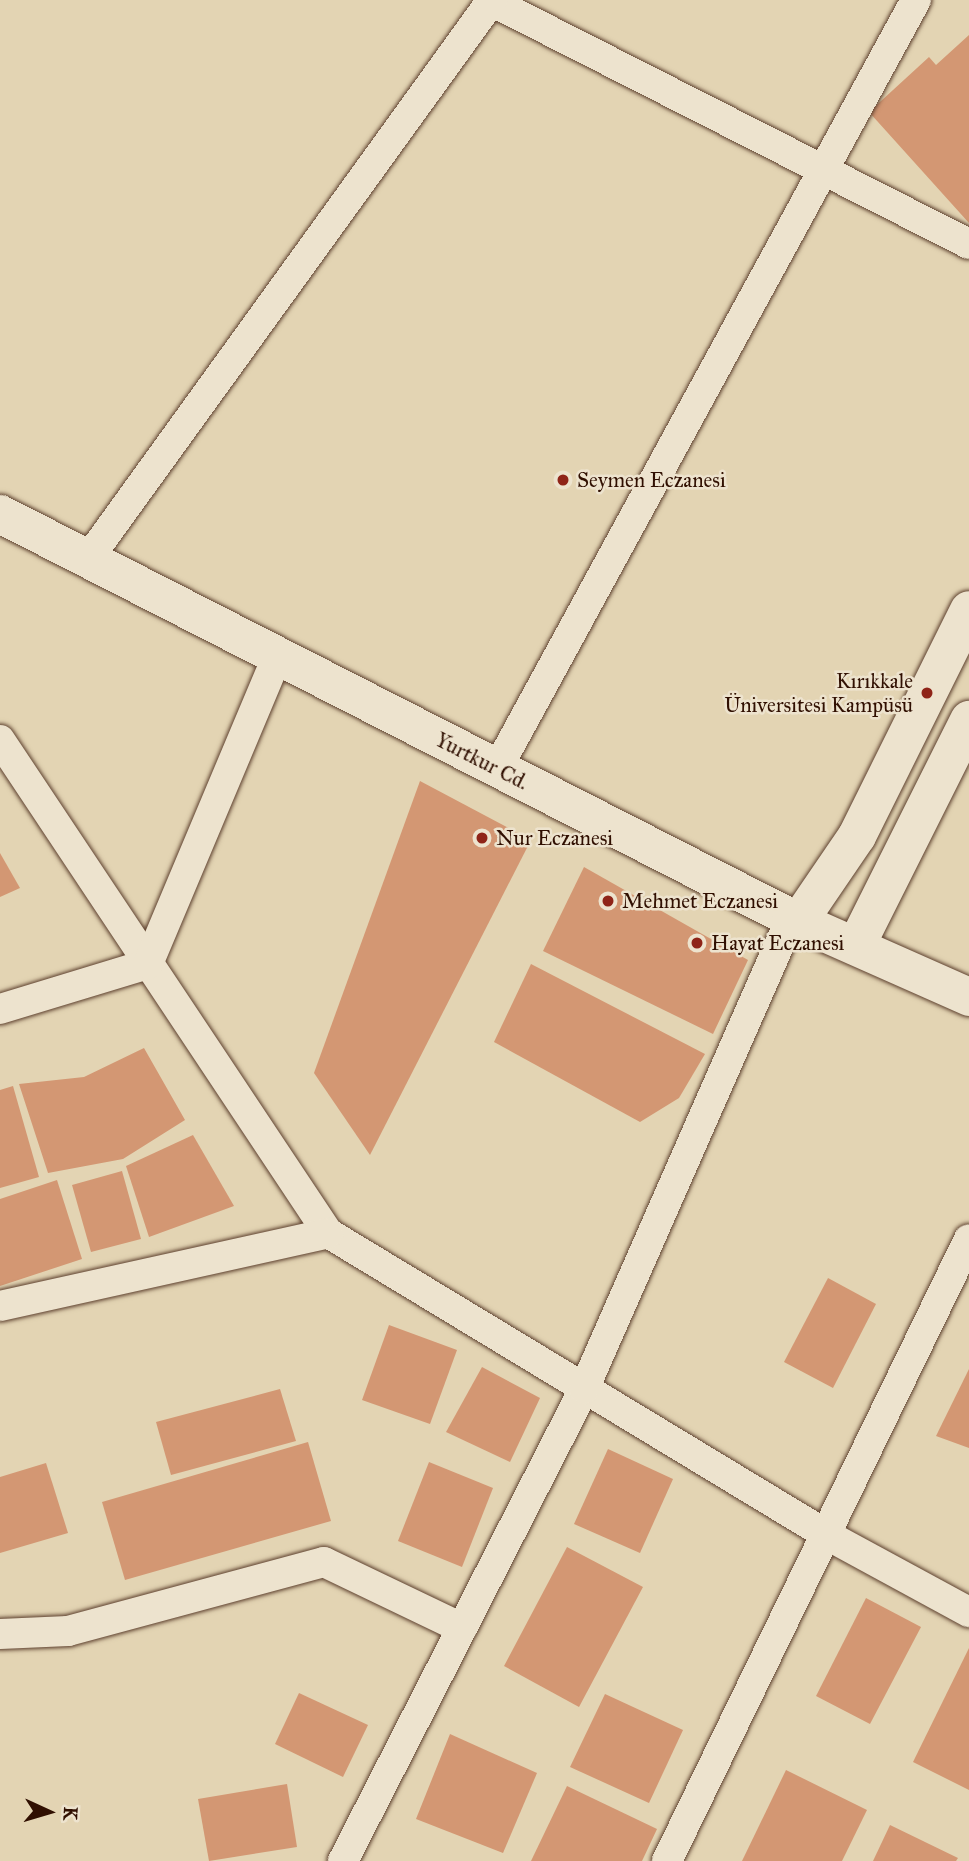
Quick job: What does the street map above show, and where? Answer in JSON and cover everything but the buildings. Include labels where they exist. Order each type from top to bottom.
[{"type":"street","points":[[497,769],[916,0]]},
{"type":"street","points":[[89,559],[492,1],[969,244]]},
{"type":"street","name":"Yurtkur Cd.","points":[[0,514],[795,919],[969,997]]},
{"type":"street","points":[[343,1861],[584,1389],[795,919],[858,836],[969,610]]},
{"type":"street","points":[[148,964],[278,654]]},
{"type":"street","points":[[856,946],[969,720]]},
{"type":"street","points":[[0,740],[328,1233],[827,1535],[969,1612]]},
{"type":"street","points":[[0,1009],[148,964]]},
{"type":"street","points":[[0,1306],[328,1233]]},
{"type":"street","points":[[667,1861],[969,1239]]},
{"type":"street","points":[[0,1634],[68,1631],[324,1562],[462,1628]]},
{"type":"place","name":"Seymen Eczanesi","points":[[563,480]]},
{"type":"place","name":"Kırıkkale Üniversitesi Kampüsü","points":[[927,693]]},
{"type":"place","name":"Nur Eczanesi","points":[[482,838]]},
{"type":"place","name":"Mehmet Eczanesi","points":[[608,901]]},
{"type":"place","name":"Hayat Eczanesi","points":[[697,943]]}]
